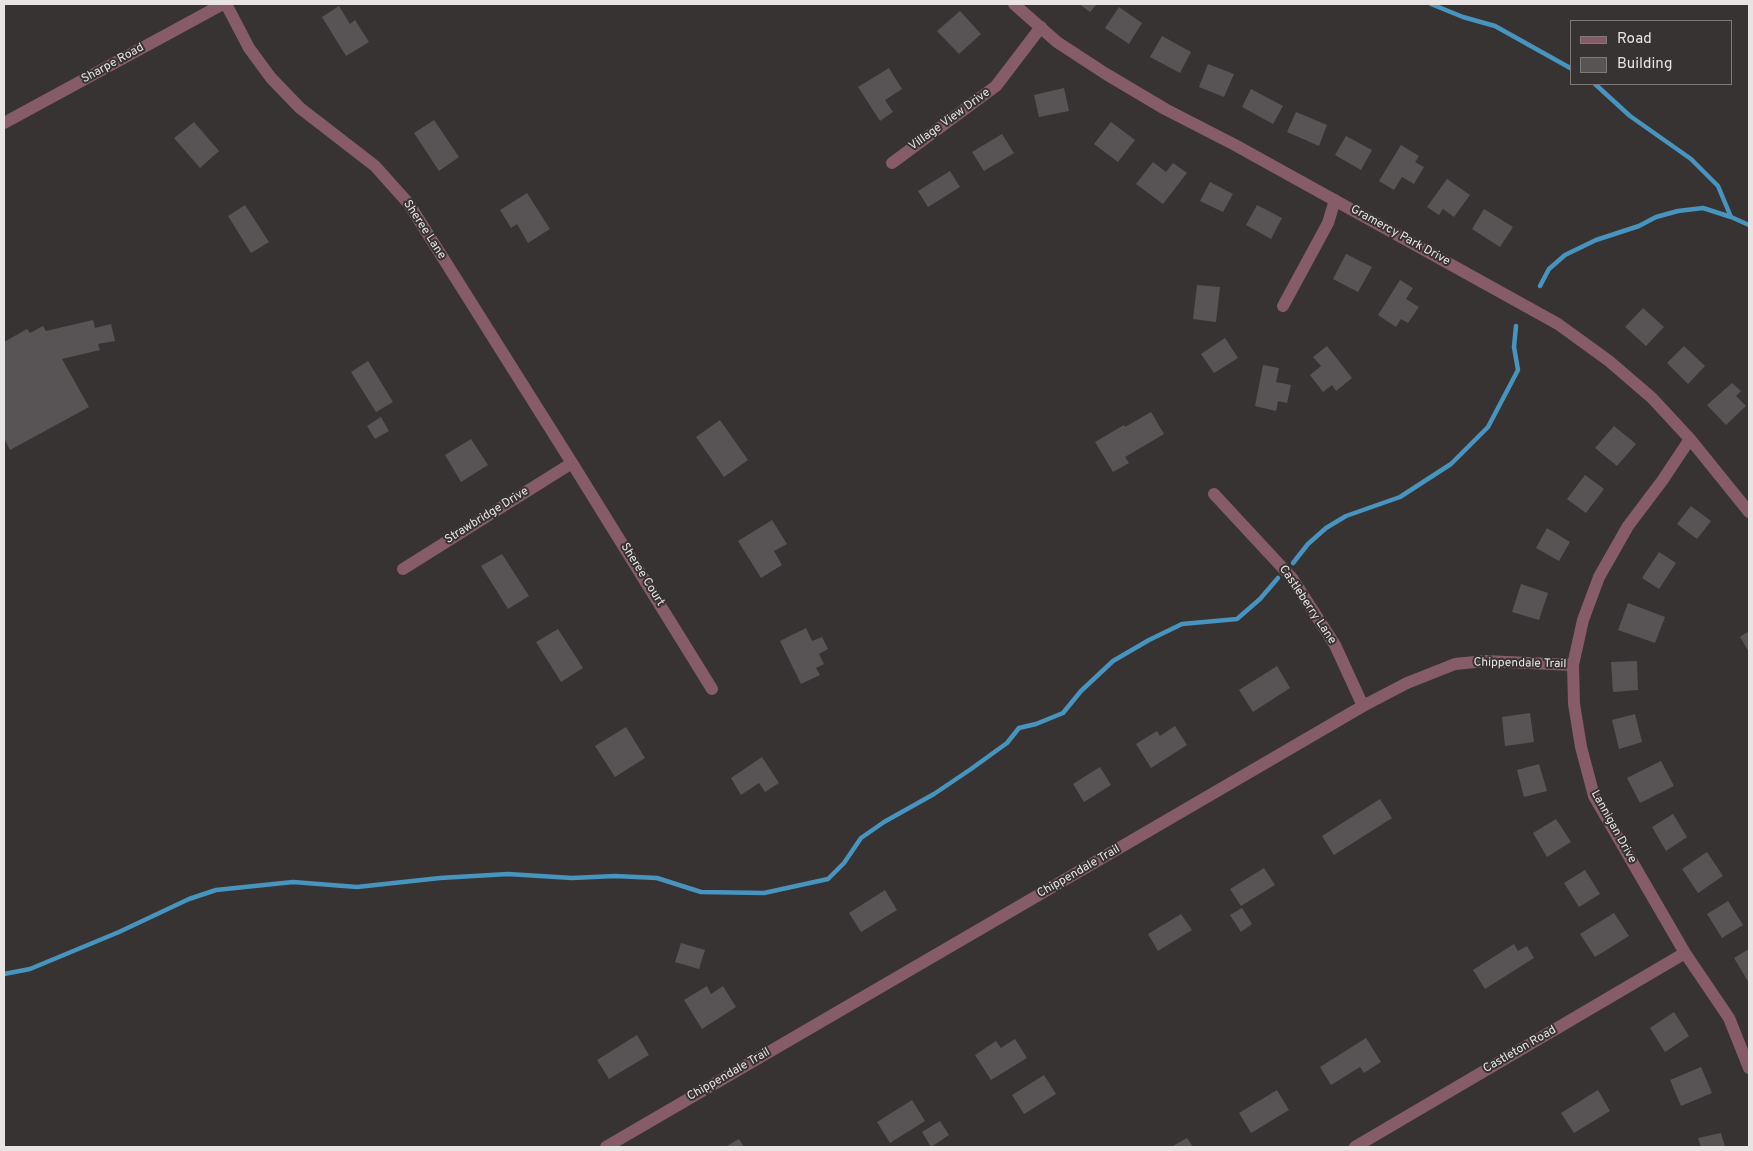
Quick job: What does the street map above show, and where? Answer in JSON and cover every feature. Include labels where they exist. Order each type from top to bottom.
[{"type":"street","name":"Sharpe Road","points":[[4,123],[225,4]]},
{"type":"street","name":"Sheree Lane","points":[[225,4],[249,48],[270,78],[300,108],[375,166],[408,204],[572,463]]},
{"type":"street","name":"Gramercy Park Drive","points":[[1014,4],[1057,42],[1165,109],[1335,200],[1558,324],[1609,361],[1666,412],[1749,512]]},
{"type":"street","name":"Village View Drive","points":[[892,162],[996,86],[1041,27]]},
{"type":"street","points":[[1283,306],[1328,223],[1335,200]]},
{"type":"street","name":"Lannigan Drive","points":[[1690,439],[1662,481],[1628,526],[1599,577],[1583,620],[1573,666],[1574,704],[1580,747],[1594,796],[1685,953],[1729,1018],[1749,1068]]},
{"type":"street","name":"Strawbridge Drive","points":[[403,569],[572,463]]},
{"type":"street","name":"Sheree Court","points":[[572,463],[712,689]]},
{"type":"street","name":"Castleberry Lane","points":[[1214,494],[1292,578],[1335,645],[1363,706]]},
{"type":"street","name":"Chippendale Trail","points":[[606,1147],[1363,706],[1407,683],[1455,664],[1485,661],[1573,666]]},
{"type":"street","name":"Castleton Road","points":[[1355,1147],[1685,953]]},
{"type":"building","points":[[1079,4],[1097,4],[1090,12]]},
{"type":"building","points":[[339,6],[350,24],[355,20],[369,42],[346,56],[322,17]]},
{"type":"building","points":[[1119,7],[1142,23],[1129,44],[1105,28]]},
{"type":"building","points":[[960,11],[981,34],[959,54],[937,31]]},
{"type":"building","points":[[1162,36],[1191,52],[1180,73],[1150,57]]},
{"type":"building","points":[[1208,64],[1234,74],[1224,97],[1199,87]]},
{"type":"building","points":[[889,68],[902,89],[885,100],[893,112],[880,121],[858,87]]},
{"type":"building","points":[[1064,88],[1069,111],[1039,117],[1034,95]]},
{"type":"building","points":[[1251,89],[1283,106],[1273,124],[1242,107]]},
{"type":"building","points":[[1296,112],[1327,125],[1319,146],[1287,132]]},
{"type":"building","points":[[434,120],[459,157],[439,171],[414,133]]},
{"type":"building","points":[[194,122],[219,151],[200,168],[174,138]]},
{"type":"building","points":[[1111,122],[1135,140],[1118,162],[1094,144]]},
{"type":"building","points":[[1002,134],[1014,153],[984,171],[972,152]]},
{"type":"building","points":[[1346,136],[1372,150],[1361,170],[1335,155]]},
{"type":"building","points":[[1401,145],[1419,156],[1415,162],[1424,167],[1414,184],[1402,177],[1394,190],[1379,181]]},
{"type":"building","points":[[1153,162],[1166,172],[1173,163],[1187,173],[1163,204],[1136,184]]},
{"type":"building","points":[[950,171],[960,187],[928,207],[918,191]]},
{"type":"building","points":[[1447,179],[1470,195],[1454,217],[1443,209],[1439,215],[1427,207]]},
{"type":"building","points":[[1210,182],[1233,194],[1223,212],[1200,201]]},
{"type":"building","points":[[527,193],[550,229],[528,243],[517,224],[511,228],[500,210]]},
{"type":"building","points":[[245,205],[269,242],[251,253],[228,216]]},
{"type":"building","points":[[1257,205],[1282,218],[1271,239],[1246,225]]},
{"type":"building","points":[[1484,209],[1513,227],[1500,247],[1472,229]]},
{"type":"building","points":[[1346,254],[1372,267],[1358,292],[1333,279]]},
{"type":"building","points":[[1400,280],[1413,288],[1406,299],[1419,307],[1408,323],[1401,319],[1396,327],[1378,315]]},
{"type":"building","points":[[1197,285],[1220,287],[1216,322],[1193,319]]},
{"type":"building","points":[[1643,308],[1664,327],[1646,346],[1625,327]]},
{"type":"building","points":[[93,320],[95,328],[111,324],[115,341],[98,344],[100,350],[62,359],[89,407],[10,450],[4,438],[4,342],[27,329],[30,333],[43,326],[46,331]]},
{"type":"building","points":[[1225,338],[1238,358],[1214,373],[1201,354]]},
{"type":"building","points":[[1327,346],[1352,378],[1336,391],[1332,385],[1323,392],[1310,375],[1321,366],[1313,357]]},
{"type":"building","points":[[1684,346],[1705,366],[1688,384],[1667,363]]},
{"type":"building","points":[[368,361],[393,402],[376,412],[351,372]]},
{"type":"building","points":[[1263,365],[1279,368],[1276,382],[1291,385],[1287,403],[1278,401],[1276,411],[1255,406]]},
{"type":"building","points":[[1732,383],[1741,391],[1736,396],[1746,406],[1726,425],[1707,405]]},
{"type":"building","points":[[1151,412],[1164,434],[1125,457],[1129,463],[1113,472],[1095,442]]},
{"type":"building","points":[[381,417],[389,431],[375,439],[367,426]]},
{"type":"building","points":[[720,420],[748,460],[724,477],[696,437]]},
{"type":"building","points":[[1614,426],[1636,444],[1617,466],[1595,448]]},
{"type":"building","points":[[471,439],[488,465],[461,482],[445,455]]},
{"type":"building","points":[[1585,475],[1604,489],[1586,513],[1567,499]]},
{"type":"building","points":[[1691,506],[1711,521],[1697,539],[1677,524]]},
{"type":"building","points":[[772,520],[787,544],[774,551],[782,565],[761,578],[738,541]]},
{"type":"building","points":[[1547,528],[1570,542],[1559,561],[1536,548]]},
{"type":"building","points":[[1659,552],[1676,563],[1659,589],[1642,578]]},
{"type":"building","points":[[502,554],[529,596],[508,609],[481,566]]},
{"type":"building","points":[[1521,584],[1548,593],[1539,620],[1512,612]]},
{"type":"building","points":[[1628,603],[1665,617],[1655,643],[1618,630]]},
{"type":"building","points":[[806,628],[812,641],[822,637],[828,649],[819,654],[824,664],[816,668],[820,675],[801,684],[780,641]]},
{"type":"building","points":[[558,629],[583,668],[561,682],[536,642]]},
{"type":"building","points":[[1749,631],[1749,652],[1740,637]]},
{"type":"building","points":[[1637,661],[1638,690],[1613,692],[1611,662]]},
{"type":"building","points":[[1277,666],[1290,688],[1253,712],[1239,690]]},
{"type":"building","points":[[1530,713],[1534,742],[1505,746],[1502,717]]},
{"type":"building","points":[[1635,714],[1642,742],[1619,749],[1612,720]]},
{"type":"building","points":[[1175,726],[1187,745],[1151,768],[1136,744],[1157,731],[1160,736]]},
{"type":"building","points":[[626,727],[645,758],[615,777],[595,746]]},
{"type":"building","points":[[762,757],[779,783],[765,792],[759,783],[741,795],[731,778]]},
{"type":"building","points":[[1661,761],[1674,786],[1640,803],[1627,778]]},
{"type":"building","points":[[1539,764],[1547,791],[1524,797],[1517,770]]},
{"type":"building","points":[[1100,767],[1111,785],[1084,802],[1073,784]]},
{"type":"building","points":[[1380,799],[1392,818],[1334,855],[1322,836]]},
{"type":"building","points":[[1673,814],[1687,837],[1666,851],[1652,827]]},
{"type":"building","points":[[1556,819],[1571,842],[1547,857],[1533,833]]},
{"type":"building","points":[[1707,852],[1723,876],[1698,893],[1682,869]]},
{"type":"building","points":[[1264,868],[1275,885],[1241,906],[1230,889]]},
{"type":"building","points":[[1585,870],[1600,894],[1579,907],[1564,883]]},
{"type":"building","points":[[885,890],[897,910],[861,932],[849,913]]},
{"type":"building","points":[[1728,901],[1743,925],[1722,938],[1707,914]]},
{"type":"building","points":[[1242,908],[1252,924],[1241,932],[1230,915]]},
{"type":"building","points":[[1614,913],[1629,936],[1595,957],[1580,934]]},
{"type":"building","points":[[1181,914],[1192,930],[1158,951],[1148,934]]},
{"type":"building","points":[[681,943],[705,950],[699,969],[675,962]]},
{"type":"building","points":[[1514,944],[1518,951],[1527,946],[1534,958],[1485,989],[1473,970]]},
{"type":"building","points":[[1749,949],[1749,983],[1734,958]]},
{"type":"building","points":[[707,986],[711,994],[723,986],[736,1007],[702,1029],[684,1000]]},
{"type":"building","points":[[1674,1012],[1689,1036],[1665,1052],[1650,1028]]},
{"type":"building","points":[[637,1035],[649,1055],[609,1079],[597,1060]]},
{"type":"building","points":[[1366,1038],[1381,1062],[1364,1073],[1360,1067],[1331,1085],[1320,1067]]},
{"type":"building","points":[[1015,1039],[1027,1058],[991,1080],[975,1055],[996,1041],[1001,1048]]},
{"type":"building","points":[[1701,1067],[1712,1093],[1681,1106],[1670,1080]]},
{"type":"building","points":[[1044,1075],[1056,1094],[1024,1114],[1012,1095]]},
{"type":"building","points":[[1277,1090],[1289,1110],[1251,1133],[1239,1113]]},
{"type":"building","points":[[1598,1090],[1610,1111],[1574,1133],[1561,1113]]},
{"type":"building","points":[[912,1100],[925,1121],[890,1143],[877,1122]]},
{"type":"building","points":[[940,1121],[949,1135],[931,1147],[922,1132]]},
{"type":"building","points":[[1721,1133],[1725,1147],[1701,1147],[1698,1138]]},
{"type":"building","points":[[1187,1138],[1193,1147],[1171,1147]]},
{"type":"building","points":[[739,1139],[744,1147],[725,1147]]},
{"type":"waterway","points":[[1431,4],[1463,17],[1495,26],[1570,68]]},
{"type":"waterway","points":[[1596,85],[1630,116],[1691,159],[1718,186],[1731,217]]},
{"type":"waterway","points":[[1540,286],[1549,269],[1565,255],[1596,240],[1639,226],[1656,217],[1678,211],[1703,208],[1749,225]]},
{"type":"waterway","points":[[1293,563],[1308,544],[1326,528],[1346,516],[1400,497],[1451,464],[1488,427],[1518,370],[1514,347],[1516,326]]},
{"type":"waterway","points":[[4,974],[30,969],[119,932],[189,899],[216,890],[293,882],[357,887],[440,878],[508,874],[572,878],[615,876],[657,878],[701,892],[764,893],[828,879],[844,863],[861,838],[884,822],[934,794],[971,769],[1007,743],[1019,728],[1036,724],[1063,713],[1081,691],[1113,661],[1182,624],[1237,619],[1260,599],[1278,578]]}]
